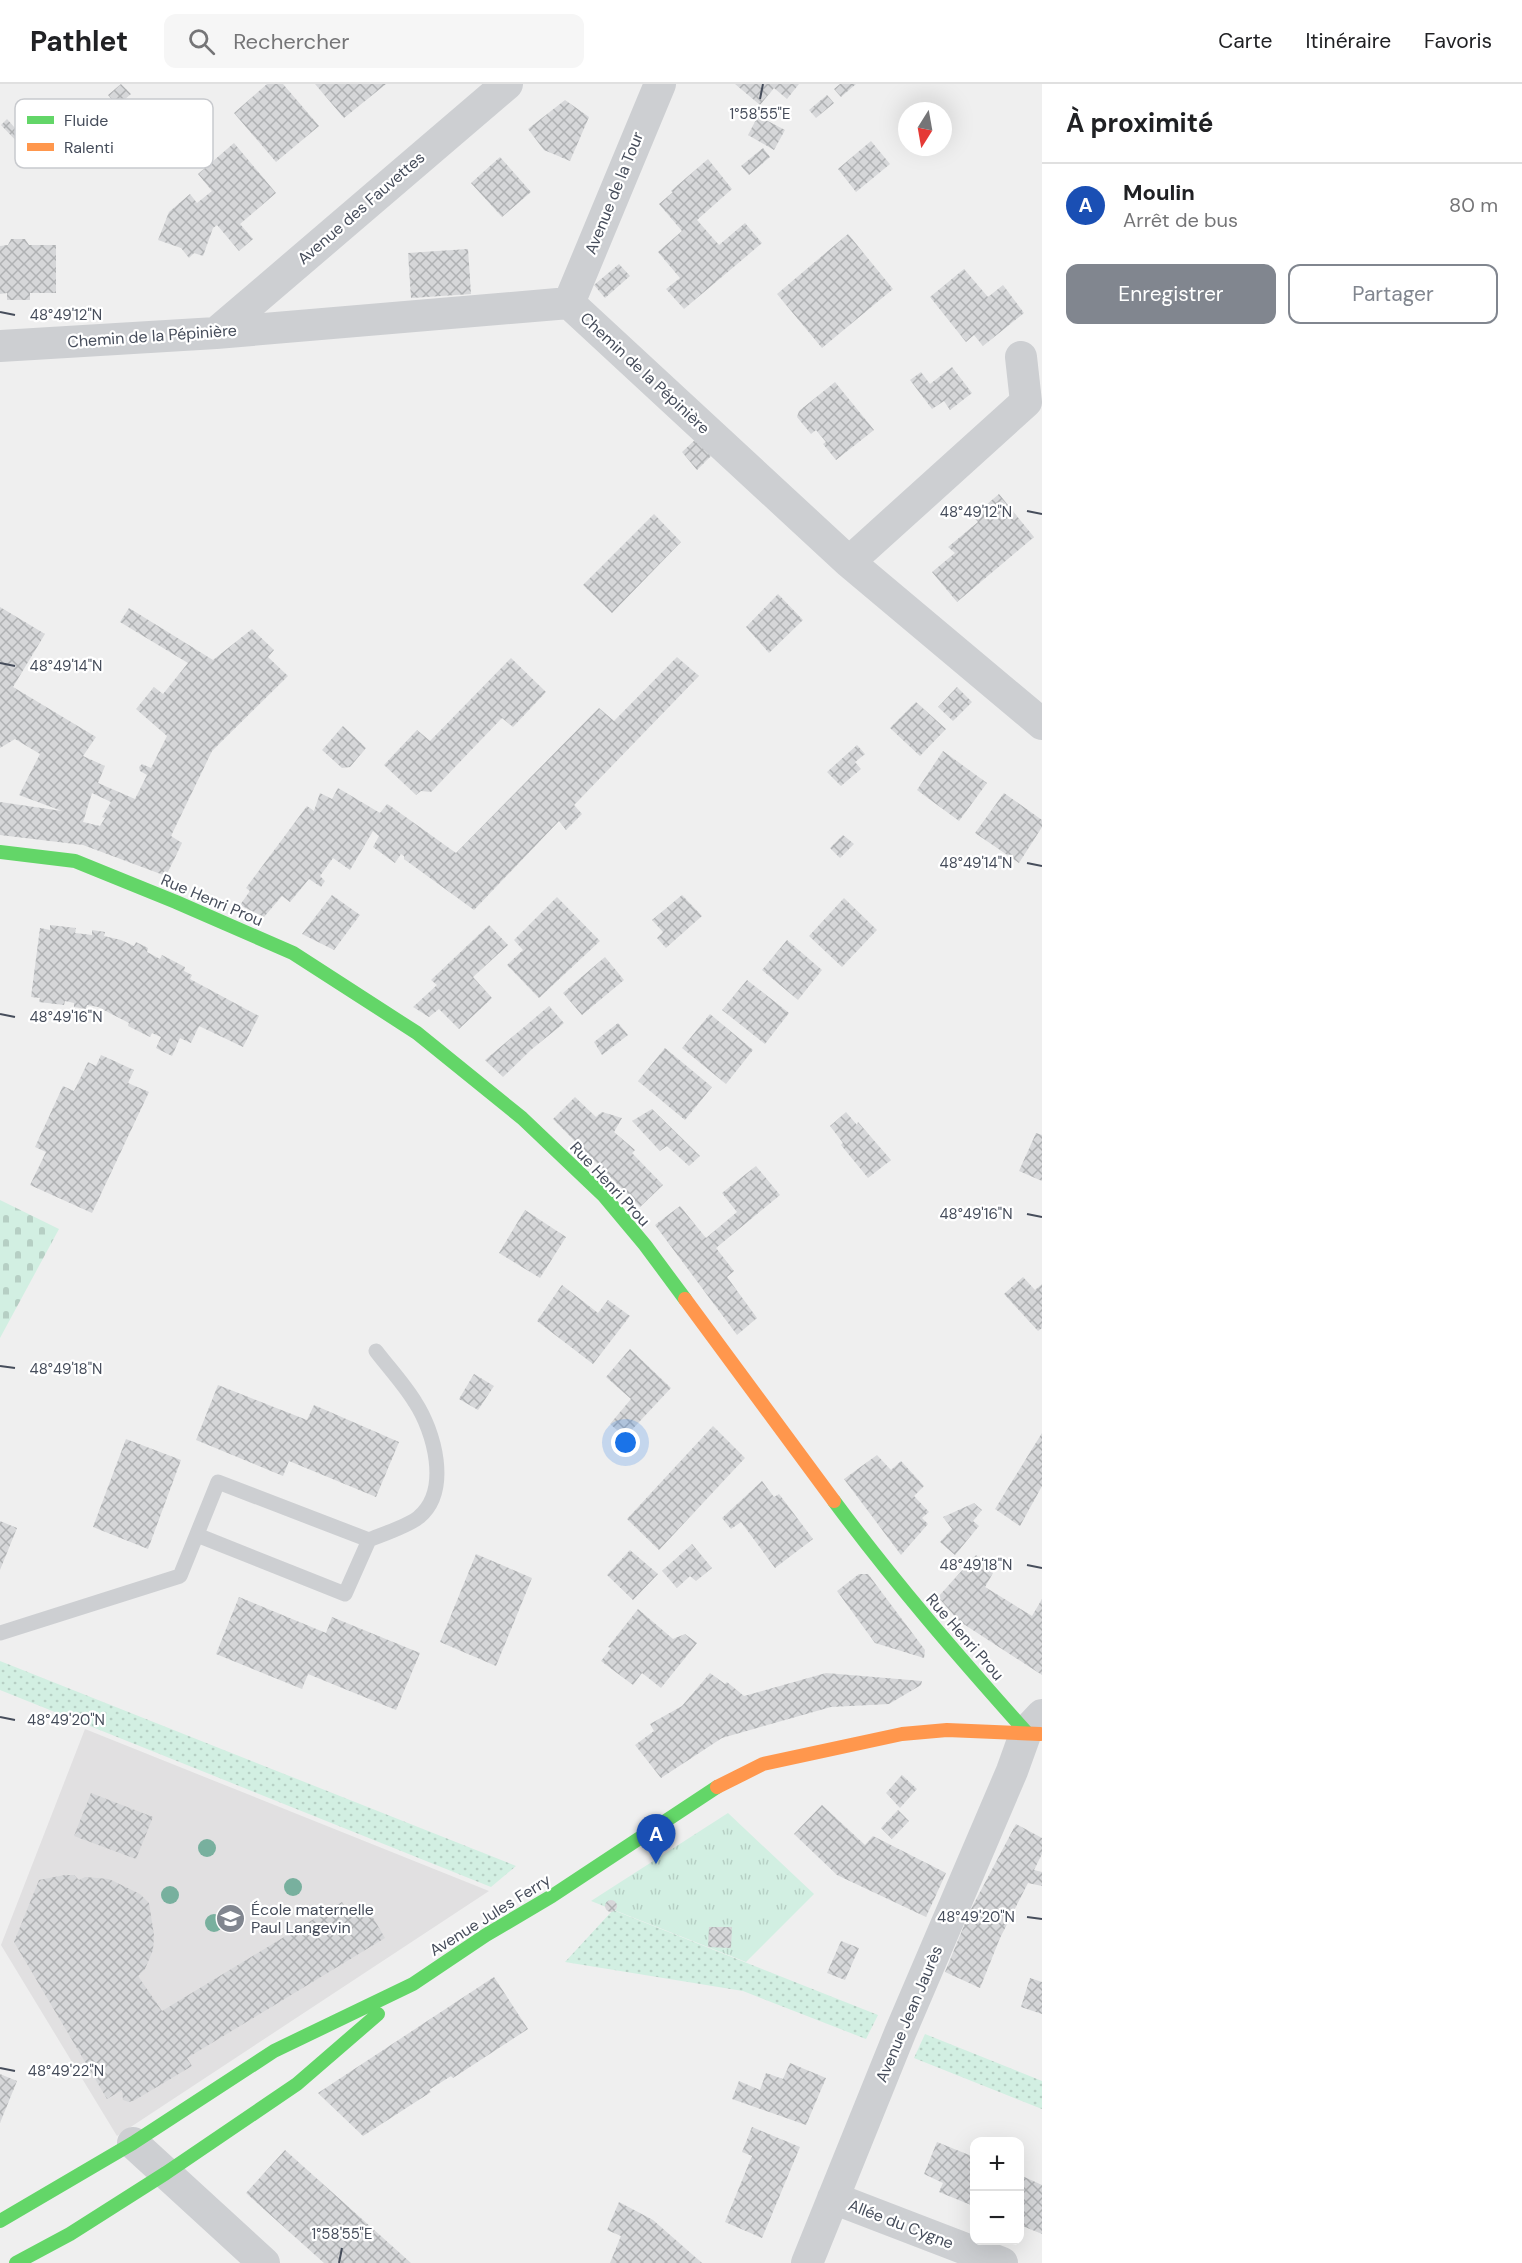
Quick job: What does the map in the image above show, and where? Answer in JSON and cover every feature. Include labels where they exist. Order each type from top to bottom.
[{"type":"street","name":"Avenue des Fauvettes","points":[[216,333],[507,84]]},
{"type":"street","name":"Avenue de la Tour","points":[[569,303],[660,84]]},
{"type":"street","name":"Chemin de la Pépinière","points":[[0,346],[216,333],[569,303],[849,561],[1042,724]]},
{"type":"street","points":[[849,561],[1034,407],[1022,357]]},
{"type":"street","name":"Rue Henri Prou","points":[[0,852],[75,861],[292,953],[417,1033],[522,1118],[604,1196],[645,1245],[874,1555],[954,1651],[1037,1727]]},
{"type":"street","name":"Avenue Jules Ferry","points":[[0,2221],[133,2144],[274,2051],[413,1983],[486,1935],[544,1901],[716,1787],[763,1764],[902,1734],[1037,1727]]},
{"type":"street","name":"Avenue Jean Jaurès","points":[[807,2263],[900,2033],[1012,1771],[1037,1727]]},
{"type":"street","points":[[16,2263],[70,2234],[166,2173],[297,2084],[413,1983]]},
{"type":"street","points":[[133,2144],[264,2263]]},
{"type":"street","name":"Allée du Cygne","points":[[834,2198],[1002,2263]]},
{"type":"lane","points":[[196,1536],[345,1594],[369,1540],[419,1517],[433,1497],[437,1477],[434,1442],[416,1402],[376,1351]]},
{"type":"lane","points":[[0,1633],[180,1576],[218,1482],[369,1540]]},
{"type":"shaded area","name":"École maternelle Paul Langevin","points":[[85,1729],[489,1891],[117,2136],[1,1945]]},
{"type":"green space","points":[[0,1200],[59,1229],[0,1338]]},
{"type":"green space","points":[[0,1661],[516,1866],[491,1887],[0,1690]]},
{"type":"green space","points":[[728,1813],[814,1894],[746,1962],[591,1901]]},
{"type":"green space","points":[[613,1910],[878,2015],[866,2039],[743,1991],[565,1962]]},
{"type":"green space","points":[[925,2034],[1042,2081],[1042,2109],[914,2058]]},
{"type":"building","points":[[121,84],[131,94],[125,99],[111,99],[108,95]]},
{"type":"building","points":[[267,84],[283,84],[319,126],[276,162],[234,113]]},
{"type":"building","points":[[315,84],[386,84],[344,118]]},
{"type":"building","points":[[735,84],[799,84],[787,99],[774,88],[760,105]]},
{"type":"building","points":[[840,84],[856,84],[841,97],[834,89]]},
{"type":"building","points":[[827,95],[834,103],[816,118],[809,110]]},
{"type":"building","points":[[565,100],[589,117],[570,161],[544,150],[528,129]]},
{"type":"building","points":[[758,116],[785,130],[774,150],[748,135]]},
{"type":"building","points":[[7,119],[15,128],[15,140],[1,125]]},
{"type":"building","points":[[871,141],[890,164],[856,192],[838,169]]},
{"type":"building","points":[[234,143],[276,193],[240,224],[253,239],[239,251],[217,225],[213,228],[203,256],[194,253],[189,258],[181,248],[158,240],[169,212],[190,194],[197,203],[212,191],[198,174],[205,168],[213,168],[213,161]]},
{"type":"building","points":[[763,148],[770,157],[749,175],[741,166]]},
{"type":"building","points":[[500,157],[531,192],[502,217],[471,183]]},
{"type":"building","points":[[708,159],[732,189],[697,220],[719,245],[745,223],[762,243],[684,309],[666,289],[680,278],[658,252],[682,231],[659,204]]},
{"type":"building","points":[[848,234],[893,289],[822,348],[777,294]]},
{"type":"building","points":[[11,239],[25,239],[29,245],[56,245],[56,293],[30,293],[30,300],[7,300],[7,293],[0,294],[0,246],[8,245]]},
{"type":"building","points":[[468,249],[471,294],[411,298],[408,253]]},
{"type":"building","points":[[619,264],[630,276],[605,298],[594,285]]},
{"type":"building","points":[[964,269],[988,297],[1003,285],[1024,313],[983,346],[974,335],[966,342],[930,297]]},
{"type":"building","points":[[952,367],[972,393],[950,410],[944,401],[932,409],[910,380],[921,372],[930,384]]},
{"type":"building","points":[[835,382],[874,430],[836,460],[823,444],[826,442],[816,430],[811,434],[797,417],[799,411]]},
{"type":"building","points":[[696,439],[711,456],[697,470],[682,452]]},
{"type":"building","points":[[999,494],[1034,537],[957,602],[932,572],[955,553],[948,547],[978,522],[973,516]]},
{"type":"building","points":[[654,514],[681,542],[612,613],[583,585]]},
{"type":"building","points":[[778,594],[803,620],[769,653],[746,627]]},
{"type":"building","points":[[0,607],[45,634],[13,687],[96,737],[83,756],[105,766],[98,783],[135,799],[147,775],[140,771],[139,767],[142,764],[151,768],[167,736],[136,709],[154,687],[163,694],[188,663],[120,622],[129,608],[213,660],[252,629],[274,650],[268,657],[288,676],[212,751],[171,836],[182,843],[166,876],[83,845],[0,835],[0,802],[62,811],[19,795],[40,754],[15,739],[0,748]],"holes":[[[92,793],[111,802],[102,817],[105,818],[100,826],[83,822]]]},
{"type":"building","points":[[677,657],[699,676],[574,805],[582,814],[566,830],[559,821],[474,910],[404,859],[401,854],[395,863],[373,847],[379,836],[373,831],[350,870],[333,858],[320,876],[325,881],[321,887],[309,879],[290,902],[282,896],[264,917],[240,905],[250,891],[246,888],[307,806],[314,811],[320,793],[332,799],[338,788],[380,813],[387,804],[389,805],[456,853],[599,708],[614,721]]},
{"type":"building","points":[[511,658],[546,692],[513,727],[502,718],[431,792],[421,791],[416,795],[384,765],[417,730],[430,741]]},
{"type":"building","points":[[957,687],[972,702],[953,721],[938,707]]},
{"type":"building","points":[[916,702],[946,729],[920,756],[890,728]]},
{"type":"building","points":[[343,726],[366,748],[350,767],[342,768],[322,750]]},
{"type":"building","points":[[857,745],[865,754],[855,762],[861,769],[841,786],[827,772]]},
{"type":"building","points":[[943,751],[987,783],[959,821],[917,790]]},
{"type":"building","points":[[1004,793],[1042,820],[1042,827],[1019,863],[975,833]]},
{"type":"building","points":[[843,835],[854,844],[840,858],[830,848]]},
{"type":"building","points":[[332,895],[360,915],[334,950],[302,934]]},
{"type":"building","points":[[682,895],[702,916],[666,948],[657,938],[663,932],[652,920]]},
{"type":"building","points":[[557,897],[600,941],[539,998],[507,965],[523,950],[514,940]]},
{"type":"building","points":[[844,898],[877,930],[842,967],[809,936]]},
{"type":"building","points":[[50,925],[76,928],[75,933],[92,935],[92,930],[105,932],[104,936],[134,946],[136,942],[148,948],[147,952],[160,959],[162,955],[185,967],[184,971],[192,975],[190,979],[259,1016],[243,1047],[199,1026],[191,1043],[180,1038],[172,1056],[156,1048],[161,1037],[152,1033],[150,1037],[98,1007],[87,1005],[86,1009],[74,1007],[74,1003],[65,1001],[64,1005],[39,1002],[40,998],[31,997],[40,928],[50,930]]},
{"type":"building","points":[[489,925],[508,945],[473,977],[492,998],[459,1029],[439,1009],[429,1017],[413,1007],[437,985],[431,980]]},
{"type":"building","points":[[787,940],[822,970],[798,1000],[762,970]]},
{"type":"building","points":[[605,957],[624,980],[582,1015],[563,993]]},
{"type":"building","points":[[747,980],[789,1013],[765,1044],[722,1010]]},
{"type":"building","points":[[549,1006],[564,1023],[503,1077],[485,1060]]},
{"type":"building","points":[[710,1014],[753,1050],[726,1084],[682,1048]]},
{"type":"building","points":[[618,1023],[628,1035],[602,1055],[594,1042]]},
{"type":"building","points":[[665,1048],[712,1087],[685,1120],[638,1081]]},
{"type":"building","points":[[101,1055],[134,1070],[128,1083],[149,1092],[92,1213],[30,1185],[46,1152],[35,1147],[63,1086],[74,1091],[88,1062],[96,1066]]},
{"type":"building","points":[[575,1097],[596,1117],[602,1112],[622,1118],[614,1132],[635,1150],[632,1153],[663,1185],[640,1207],[553,1119]]},
{"type":"building","points":[[652,1109],[700,1156],[689,1166],[667,1146],[660,1151],[632,1121]]},
{"type":"building","points":[[846,1112],[857,1125],[858,1122],[891,1160],[868,1178],[841,1145],[843,1143],[830,1126]]},
{"type":"building","points":[[1036,1133],[1042,1135],[1042,1181],[1019,1171]]},
{"type":"building","points":[[756,1166],[780,1195],[716,1248],[734,1271],[727,1277],[757,1318],[737,1335],[655,1225],[680,1206],[706,1238],[737,1212],[722,1193]]},
{"type":"building","points":[[525,1210],[566,1237],[540,1278],[499,1253]]},
{"type":"building","points":[[1023,1277],[1035,1290],[1042,1284],[1042,1328],[1038,1331],[1004,1294]]},
{"type":"building","points":[[562,1285],[598,1313],[608,1300],[630,1316],[593,1364],[537,1321]]},
{"type":"building","points":[[630,1349],[671,1388],[625,1437],[610,1424],[631,1399],[606,1377]]},
{"type":"building","points":[[474,1374],[494,1386],[478,1410],[459,1399]]},
{"type":"building","points":[[218,1385],[307,1420],[314,1405],[399,1442],[376,1497],[289,1461],[283,1476],[196,1440]]},
{"type":"building","points":[[713,1426],[745,1458],[659,1550],[627,1519]]},
{"type":"building","points":[[1042,1433],[1042,1486],[1020,1526],[995,1509]]},
{"type":"building","points":[[126,1439],[181,1460],[148,1549],[93,1527]]},
{"type":"building","points":[[877,1455],[891,1470],[901,1461],[924,1486],[914,1496],[929,1512],[922,1518],[928,1524],[901,1555],[844,1479]]},
{"type":"building","points":[[762,1481],[774,1497],[779,1494],[813,1539],[775,1568],[741,1522],[731,1529],[722,1518]]},
{"type":"building","points":[[974,1503],[982,1510],[973,1521],[979,1526],[955,1555],[940,1542],[952,1529],[943,1517]]},
{"type":"building","points":[[0,1521],[17,1528],[0,1570]]},
{"type":"building","points":[[692,1544],[712,1568],[696,1581],[690,1576],[677,1588],[662,1571]]},
{"type":"building","points":[[630,1550],[658,1574],[633,1600],[607,1575]]},
{"type":"building","points":[[476,1554],[532,1578],[496,1666],[440,1642]]},
{"type":"building","points":[[976,1555],[993,1573],[985,1587],[1032,1616],[1042,1599],[1042,1675],[959,1621],[938,1597]]},
{"type":"building","points":[[859,1574],[868,1574],[925,1650],[924,1658],[875,1643],[837,1591]]},
{"type":"building","points":[[239,1597],[326,1633],[332,1617],[420,1653],[396,1710],[308,1674],[302,1689],[216,1654]]},
{"type":"building","points":[[638,1609],[673,1639],[685,1634],[697,1643],[661,1688],[642,1673],[633,1685],[601,1661],[611,1648],[608,1647]]},
{"type":"building","points":[[710,1673],[725,1684],[727,1682],[744,1696],[826,1673],[922,1681],[921,1685],[889,1704],[831,1707],[722,1738],[661,1778],[635,1745],[654,1731],[650,1724],[682,1706]]},
{"type":"building","points":[[902,1775],[917,1789],[900,1808],[886,1793]]},
{"type":"building","points":[[91,1793],[153,1817],[136,1859],[74,1836]]},
{"type":"building","points":[[822,1805],[865,1845],[873,1836],[946,1873],[926,1917],[837,1875],[794,1834]]},
{"type":"building","points":[[898,1810],[909,1821],[892,1839],[881,1828]]},
{"type":"building","points":[[1016,1824],[1042,1838],[1042,1854],[1034,1870],[1042,1872],[1042,1886],[1028,1883],[1000,1938],[980,1988],[945,1972],[970,1911]]},
{"type":"building","points":[[74,1875],[79,1880],[85,1877],[109,1879],[140,1894],[149,1903],[154,1935],[153,1950],[145,1969],[138,1976],[162,2011],[342,1902],[348,1912],[360,1908],[369,1911],[385,1938],[187,2058],[192,2066],[135,2100],[129,2102],[123,2100],[122,2090],[107,2099],[14,1942],[39,1880]]},
{"type":"building","points":[[613,1900],[616,1901],[616,1911],[609,1912],[606,1911],[605,1904],[606,1901]]},
{"type":"building","points":[[709,1927],[732,1927],[731,1948],[708,1947]]},
{"type":"building","points":[[841,1941],[859,1948],[845,1980],[827,1973]]},
{"type":"building","points":[[494,1977],[528,2029],[453,2078],[451,2076],[429,2090],[431,2092],[363,2136],[318,2093]]},
{"type":"building","points":[[1030,1978],[1042,1982],[1042,2014],[1021,2007]]},
{"type":"building","points":[[790,2063],[826,2078],[806,2125],[732,2099],[739,2081],[760,2090],[766,2073],[783,2079]]},
{"type":"building","points":[[0,2074],[17,2081],[0,2123]]},
{"type":"building","points":[[752,2127],[800,2147],[762,2238],[725,2222],[752,2156],[742,2152]]},
{"type":"building","points":[[937,2142],[970,2155],[970,2205],[939,2192],[943,2183],[924,2174]]},
{"type":"building","points":[[285,2150],[411,2263],[324,2263],[246,2193]]},
{"type":"building","points":[[1024,2177],[1042,2185],[1042,2234],[1024,2227]]},
{"type":"building","points":[[619,2202],[653,2220],[702,2263],[610,2263],[621,2236],[607,2230]]},
{"type":"traffic: fast","points":[[0,852],[75,861],[176,902],[293,953],[417,1033],[522,1118],[604,1196],[645,1245],[685,1299]]},
{"type":"traffic: fast","points":[[834,1501],[927,1619],[1026,1732]]},
{"type":"traffic: fast","points":[[0,2221],[133,2143],[274,2051],[413,1984],[717,1787]]},
{"type":"traffic: fast","points":[[16,2263],[70,2234],[166,2173],[297,2084],[378,2014]]},
{"type":"traffic: slow","points":[[685,1299],[834,1501]]},
{"type":"traffic: slow","points":[[717,1787],[763,1764],[902,1734],[947,1730],[1040,1734]]},
{"type":"place","name":"Moulin","points":[[656,1864]]},
{"type":"place","name":"École maternelle Paul Langevin","points":[[230,1918]]}]
